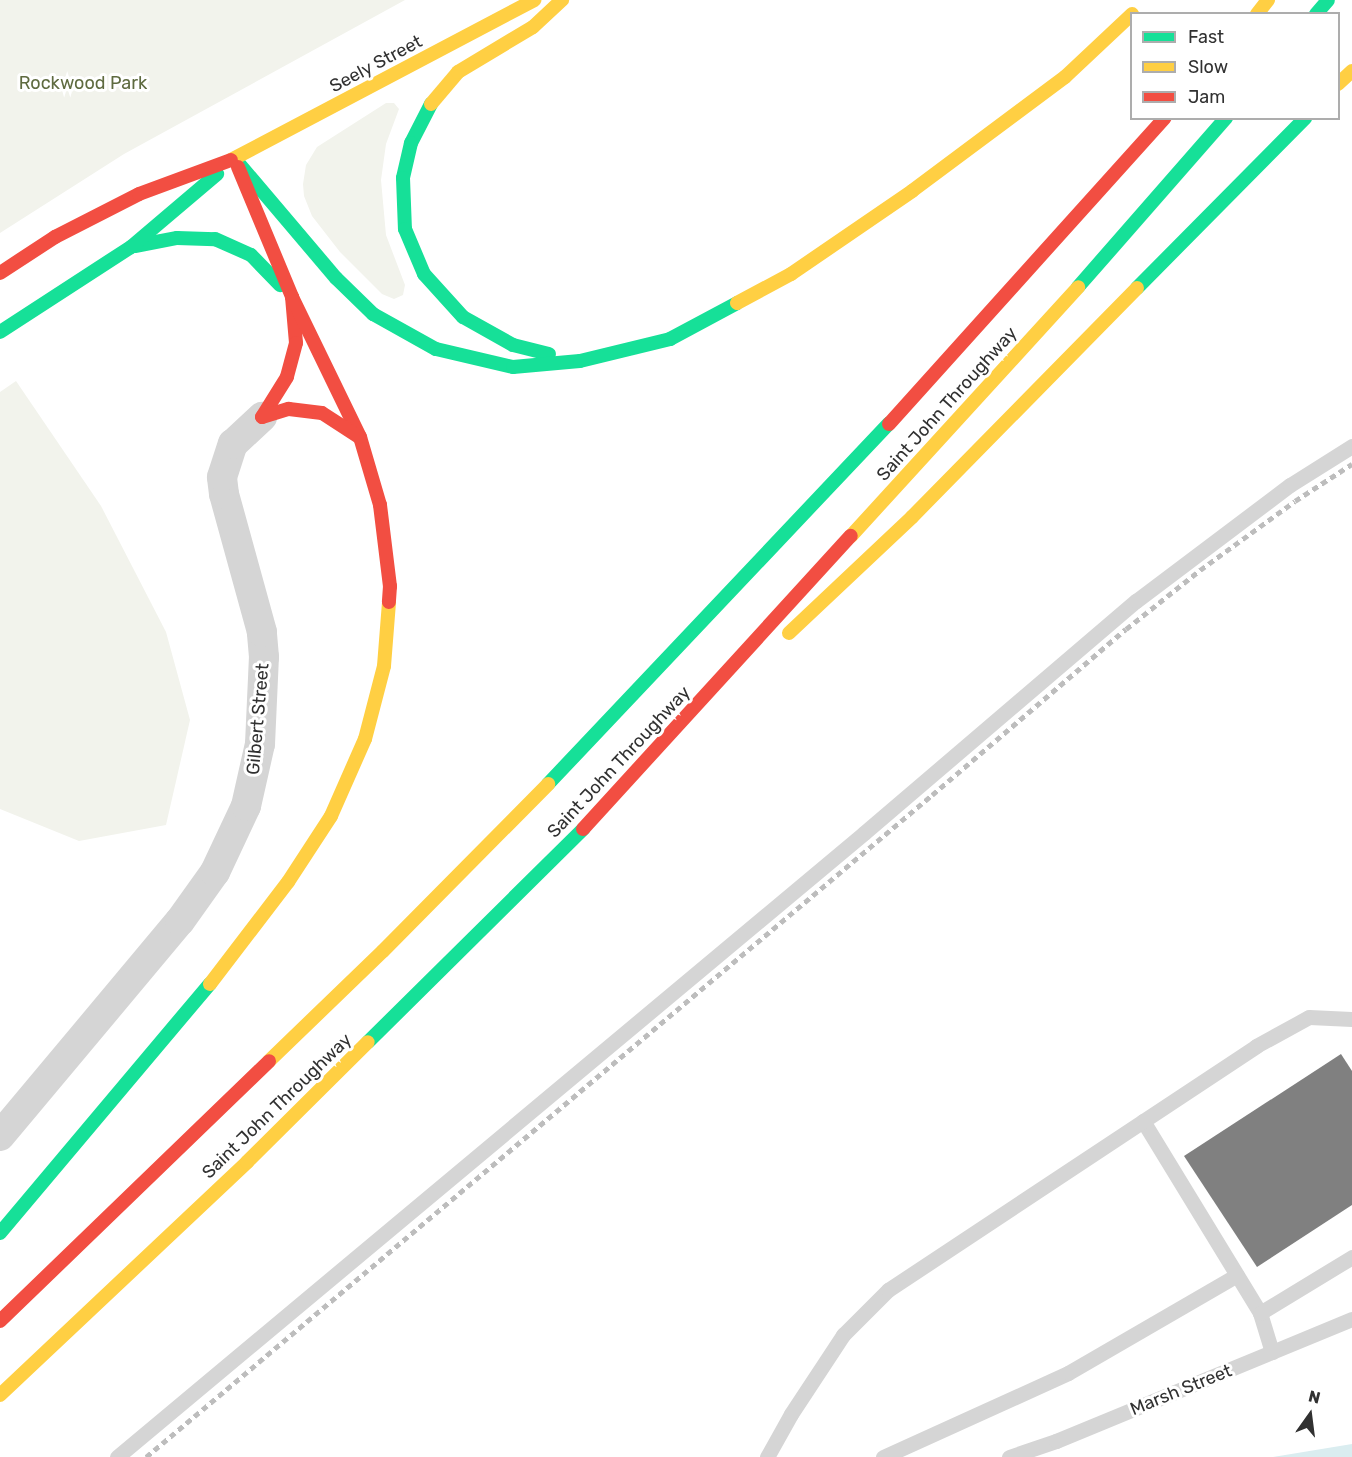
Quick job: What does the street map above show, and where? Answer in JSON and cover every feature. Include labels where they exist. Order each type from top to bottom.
[{"type":"main road","name":"Seely Street","points":[[0,273],[55,237],[139,194],[235,159],[534,0]]},
{"type":"main road","points":[[562,0],[533,27],[458,72],[427,109],[411,143],[403,178],[405,229],[424,274],[463,317],[513,345],[580,361]]},
{"type":"main road","points":[[1259,12],[1268,0]]},
{"type":"main road","points":[[1318,12],[1328,0]]},
{"type":"main road","points":[[235,159],[336,278],[373,314],[436,349],[513,367],[580,361],[670,339],[791,274],[912,191],[1065,77],[1130,17]]},
{"type":"main road","points":[[1340,82],[1352,71]]},
{"type":"main road","name":"Saint John Throughway","points":[[0,1321],[375,959],[558,774],[857,459],[1163,120]]},
{"type":"main road","name":"Saint John Throughway","points":[[0,1395],[248,1162],[598,814],[1082,283],[1224,120]]},
{"type":"main road","points":[[776,645],[912,517],[1303,120]]},
{"type":"main road","name":"Seely Street","points":[[0,332],[131,247],[235,159]]},
{"type":"main road","points":[[0,1233],[142,1068],[223,968],[288,882],[331,816],[366,739],[384,666],[390,586],[380,505],[360,437],[291,297],[235,159]]},
{"type":"main road","points":[[131,247],[177,238],[215,239],[251,255],[291,297],[297,343],[287,377],[262,417]]},
{"type":"main road","points":[[262,417],[289,409],[322,413],[360,437]]},
{"type":"main road","points":[[598,814],[734,686]]},
{"type":"street","name":"Gilbert Street","points":[[0,1137],[180,921],[215,872],[246,806],[260,744],[264,657],[262,632],[224,494],[222,477],[233,444],[262,417]]},
{"type":"lane","points":[[117,1457],[864,833],[1136,601],[1290,485],[1352,446]]},
{"type":"lane","points":[[767,1457],[790,1414],[843,1335],[888,1290],[1256,1046],[1310,1017],[1352,1018]]},
{"type":"lane","points":[[1143,1120],[1260,1313],[1272,1352]]},
{"type":"lane","points":[[1260,1313],[1352,1257]]},
{"type":"lane","points":[[883,1457],[1068,1373],[1237,1275]]},
{"type":"lane","name":"Marsh Street","points":[[1009,1457],[1056,1441],[1352,1319]]},
{"type":"green space","name":"Rockwood Park","points":[[0,0],[405,0],[124,154],[0,233]]},
{"type":"green space","points":[[386,103],[394,103],[399,109],[386,144],[381,180],[386,235],[405,285],[403,295],[394,299],[382,294],[340,252],[312,216],[304,196],[303,184],[306,165],[317,147]]},
{"type":"green space","points":[[16,381],[101,506],[166,632],[190,720],[166,825],[79,841],[0,809],[0,392]]},
{"type":"shaded area","points":[[1352,1444],[1352,1457],[1273,1457]]},
{"type":"building","points":[[1341,1054],[1352,1071],[1352,1205],[1257,1267],[1184,1156]]},
{"type":"railway","points":[[146,1457],[1126,629],[1200,570],[1295,501],[1352,464]]},
{"type":"traffic: fast","points":[[1318,12],[1328,0]]},
{"type":"traffic: fast","points":[[431,104],[411,143],[403,178],[405,229],[424,274],[463,317],[513,345],[549,354]]},
{"type":"traffic: fast","points":[[1078,287],[1224,120]]},
{"type":"traffic: fast","points":[[1137,288],[1303,120]]},
{"type":"traffic: fast","points":[[235,159],[336,278],[373,314],[436,349],[513,367],[580,361],[670,339],[737,303]]},
{"type":"traffic: fast","points":[[0,332],[131,247],[217,174]]},
{"type":"traffic: fast","points":[[135,246],[177,238],[215,239],[251,255],[280,285]]},
{"type":"traffic: fast","points":[[548,784],[889,424]]},
{"type":"traffic: fast","points":[[368,1042],[583,829]]},
{"type":"traffic: fast","points":[[0,1233],[210,984]]},
{"type":"traffic: slow","points":[[231,160],[534,0]]},
{"type":"traffic: slow","points":[[431,104],[458,72],[533,27],[562,0]]},
{"type":"traffic: slow","points":[[1259,12],[1268,0]]},
{"type":"traffic: slow","points":[[737,303],[791,274],[912,191],[1065,77],[1130,16]]},
{"type":"traffic: slow","points":[[1340,82],[1352,71]]},
{"type":"traffic: slow","points":[[851,536],[1078,287]]},
{"type":"traffic: slow","points":[[789,633],[912,517],[1137,288]]},
{"type":"traffic: slow","points":[[210,984],[288,882],[331,816],[365,739],[384,666],[389,602]]},
{"type":"traffic: slow","points":[[269,1061],[383,951],[548,784]]},
{"type":"traffic: slow","points":[[0,1395],[247,1162],[368,1042]]},
{"type":"traffic: jam","points":[[889,424],[1163,120]]},
{"type":"traffic: jam","points":[[0,273],[55,237],[139,194],[231,160]]},
{"type":"traffic: jam","points":[[238,167],[292,297],[296,343],[287,377],[262,417]]},
{"type":"traffic: jam","points":[[292,297],[360,437],[380,505],[390,586],[389,602]]},
{"type":"traffic: jam","points":[[262,417],[289,409],[322,413],[359,437]]},
{"type":"traffic: jam","points":[[583,829],[851,536]]},
{"type":"traffic: jam","points":[[0,1321],[269,1061]]}]
